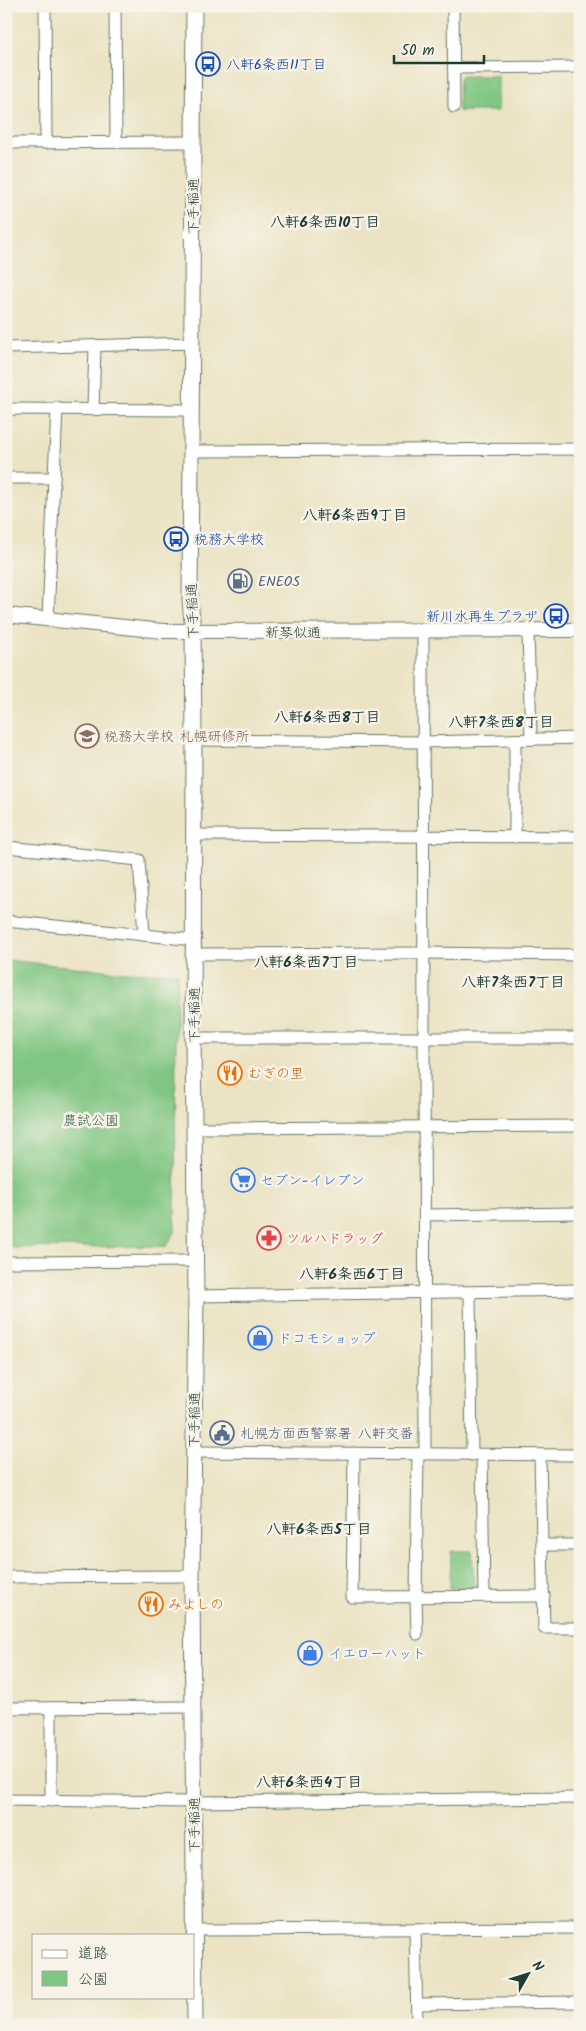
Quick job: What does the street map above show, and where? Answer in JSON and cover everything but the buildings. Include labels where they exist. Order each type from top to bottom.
[{"type":"main road","name":"下手稲通","points":[[194,6],[190,600],[193,631],[194,740],[193,1038],[196,1296],[192,1576],[196,2025]]},
{"type":"street","points":[[45,6],[46,142]]},
{"type":"street","points":[[115,6],[116,142]]},
{"type":"street","points":[[453,6],[454,107]]},
{"type":"street","points":[[454,68],[580,67]]},
{"type":"street","points":[[6,143],[193,142]]},
{"type":"street","points":[[6,348],[192,343]]},
{"type":"street","points":[[93,408],[95,347]]},
{"type":"street","points":[[48,619],[57,408]]},
{"type":"street","points":[[6,409],[190,410]]},
{"type":"street","points":[[190,451],[580,449]]},
{"type":"street","points":[[6,478],[54,478]]},
{"type":"street","name":"新琴似通","points":[[6,615],[163,631],[423,632],[580,630]]},
{"type":"street","points":[[528,631],[531,739]]},
{"type":"street","points":[[417,1634],[416,1597],[426,1293],[423,632]]},
{"type":"street","points":[[194,740],[424,742],[580,738]]},
{"type":"street","points":[[515,740],[515,836]]},
{"type":"street","points":[[194,835],[580,837]]},
{"type":"street","points":[[6,847],[139,860],[144,935]]},
{"type":"street","points":[[6,921],[144,935],[194,947],[580,955]]},
{"type":"street","points":[[193,1038],[580,1038]]},
{"type":"street","points":[[194,1128],[580,1126]]},
{"type":"street","points":[[425,1215],[580,1213]]},
{"type":"street","points":[[6,1262],[196,1261]]},
{"type":"street","points":[[196,1296],[580,1290]]},
{"type":"street","points":[[470,1292],[484,1596]]},
{"type":"street","points":[[194,1452],[580,1455]]},
{"type":"street","points":[[354,1453],[352,1597],[544,1596]]},
{"type":"street","points":[[540,1456],[544,1628],[580,1628]]},
{"type":"street","points":[[542,1545],[580,1545]]},
{"type":"street","points":[[6,1577],[192,1576]]},
{"type":"street","points":[[6,1708],[193,1708]]},
{"type":"street","points":[[51,1708],[51,1801]]},
{"type":"street","points":[[6,1800],[194,1802],[580,1798]]},
{"type":"street","points":[[195,1930],[580,1928]]},
{"type":"street","points":[[416,1929],[417,2025]]},
{"type":"street","points":[[417,2004],[580,2002]]},
{"type":"green space","points":[[461,76],[498,76],[498,111],[458,111],[459,80]]},
{"type":"green space","name":"農試公園","points":[[6,960],[123,972],[178,973],[176,1008],[175,1232],[167,1246],[6,1248]]},
{"type":"green space","points":[[451,1551],[472,1551],[474,1586],[471,1589],[450,1588]]},
{"type":"place","name":"八軒6条西11丁目","points":[[208,64]]},
{"type":"place","name":"税務大学校","points":[[176,539]]},
{"type":"place","name":"ENEOS","points":[[240,581]]},
{"type":"place","name":"新川水再生プラザ","points":[[556,616]]},
{"type":"place","name":"税務大学校 札幌研修所","points":[[87,736]]},
{"type":"place","name":"むぎの里","points":[[230,1073]]},
{"type":"place","name":"セブン-イレブン","points":[[243,1180]]},
{"type":"place","name":"ツルハドラッグ","points":[[269,1238]]},
{"type":"place","name":"ドコモショップ","points":[[260,1338]]},
{"type":"place","name":"札幌方面西警察署 八軒交番","points":[[222,1433]]},
{"type":"place","name":"みよしの","points":[[151,1604]]},
{"type":"place","name":"イエローハット","points":[[310,1653]]},
{"type":"district","name":"八軒6条西10丁目","points":[[325,222]]},
{"type":"district","name":"八軒6条西9丁目","points":[[355,515]]},
{"type":"district","name":"八軒6条西8丁目","points":[[327,717]]},
{"type":"district","name":"八軒7条西8丁目","points":[[501,722]]},
{"type":"district","name":"八軒6条西7丁目","points":[[306,962]]},
{"type":"district","name":"八軒7条西7丁目","points":[[513,982]]},
{"type":"district","name":"八軒6条西6丁目","points":[[352,1274]]},
{"type":"district","name":"八軒6条西5丁目","points":[[319,1529]]},
{"type":"district","name":"八軒6条西4丁目","points":[[309,1782]]}]
